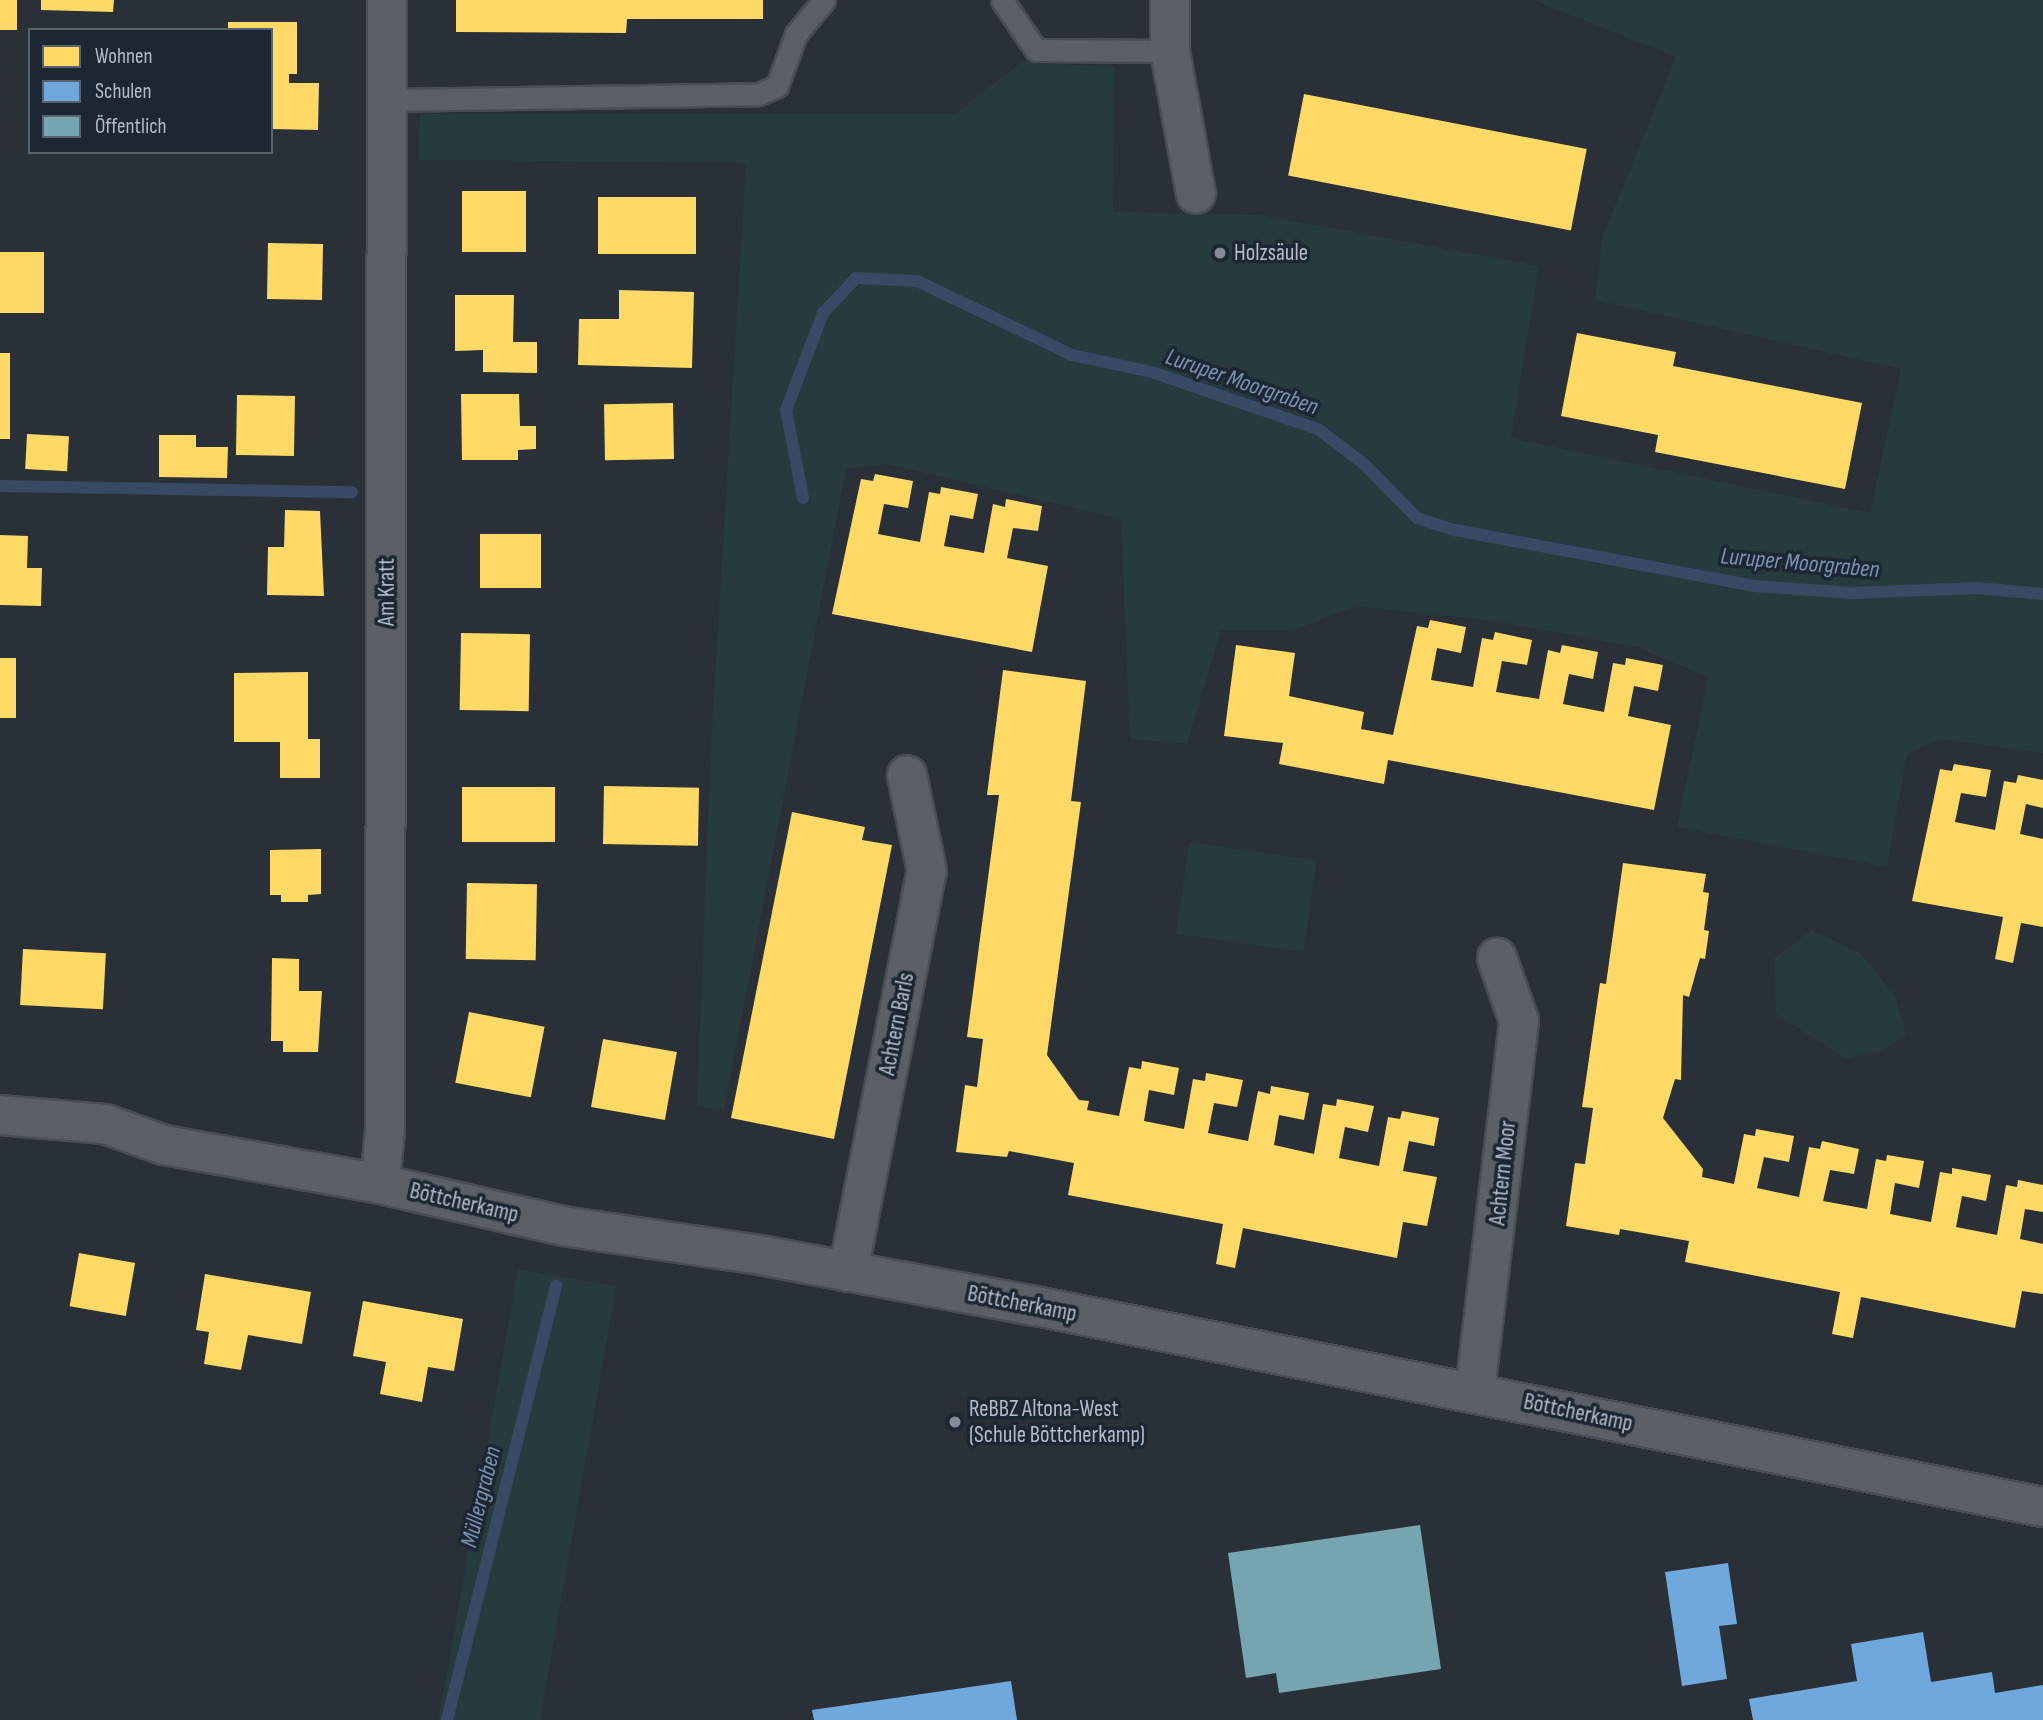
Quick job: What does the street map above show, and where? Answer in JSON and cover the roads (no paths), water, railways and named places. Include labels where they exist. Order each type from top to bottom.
[{"type":"street","name":"Am Kratt","points":[[380,1184],[385,1130],[387,0]]},
{"type":"street","points":[[1170,0],[1170,51],[1196,194]]},
{"type":"street","name":"Achtern Barls","points":[[848,1272],[927,871],[906,775]]},
{"type":"street","name":"Achtern Moor","points":[[1475,1391],[1519,1021],[1497,958]]},
{"type":"street","name":"Böttcherkamp","points":[[0,1115],[105,1124],[164,1145],[380,1184],[563,1226],[848,1272],[1475,1391],[2043,1507]]},
{"type":"lane","points":[[388,100],[759,94],[777,86],[796,34],[824,0]]},
{"type":"lane","points":[[1002,0],[1036,50],[1170,51]]},
{"type":"waterway","name":"Luruper Moorgraben","points":[[803,498],[786,410],[823,313],[856,278],[917,281],[1072,355],[1152,372],[1318,429],[1364,464],[1417,518],[1455,530],[1754,586],[1853,593],[1977,588],[2043,594]]},
{"type":"waterway","points":[[0,486],[352,492]]},
{"type":"waterway","name":"Müllergraben","points":[[447,1720],[556,1285]]},
{"type":"place","name":"Holzsäule","points":[[1220,253]]},
{"type":"place","name":"ReBBZ Altona-West (Schule Böttcherkamp)","points":[[955,1422]]}]
